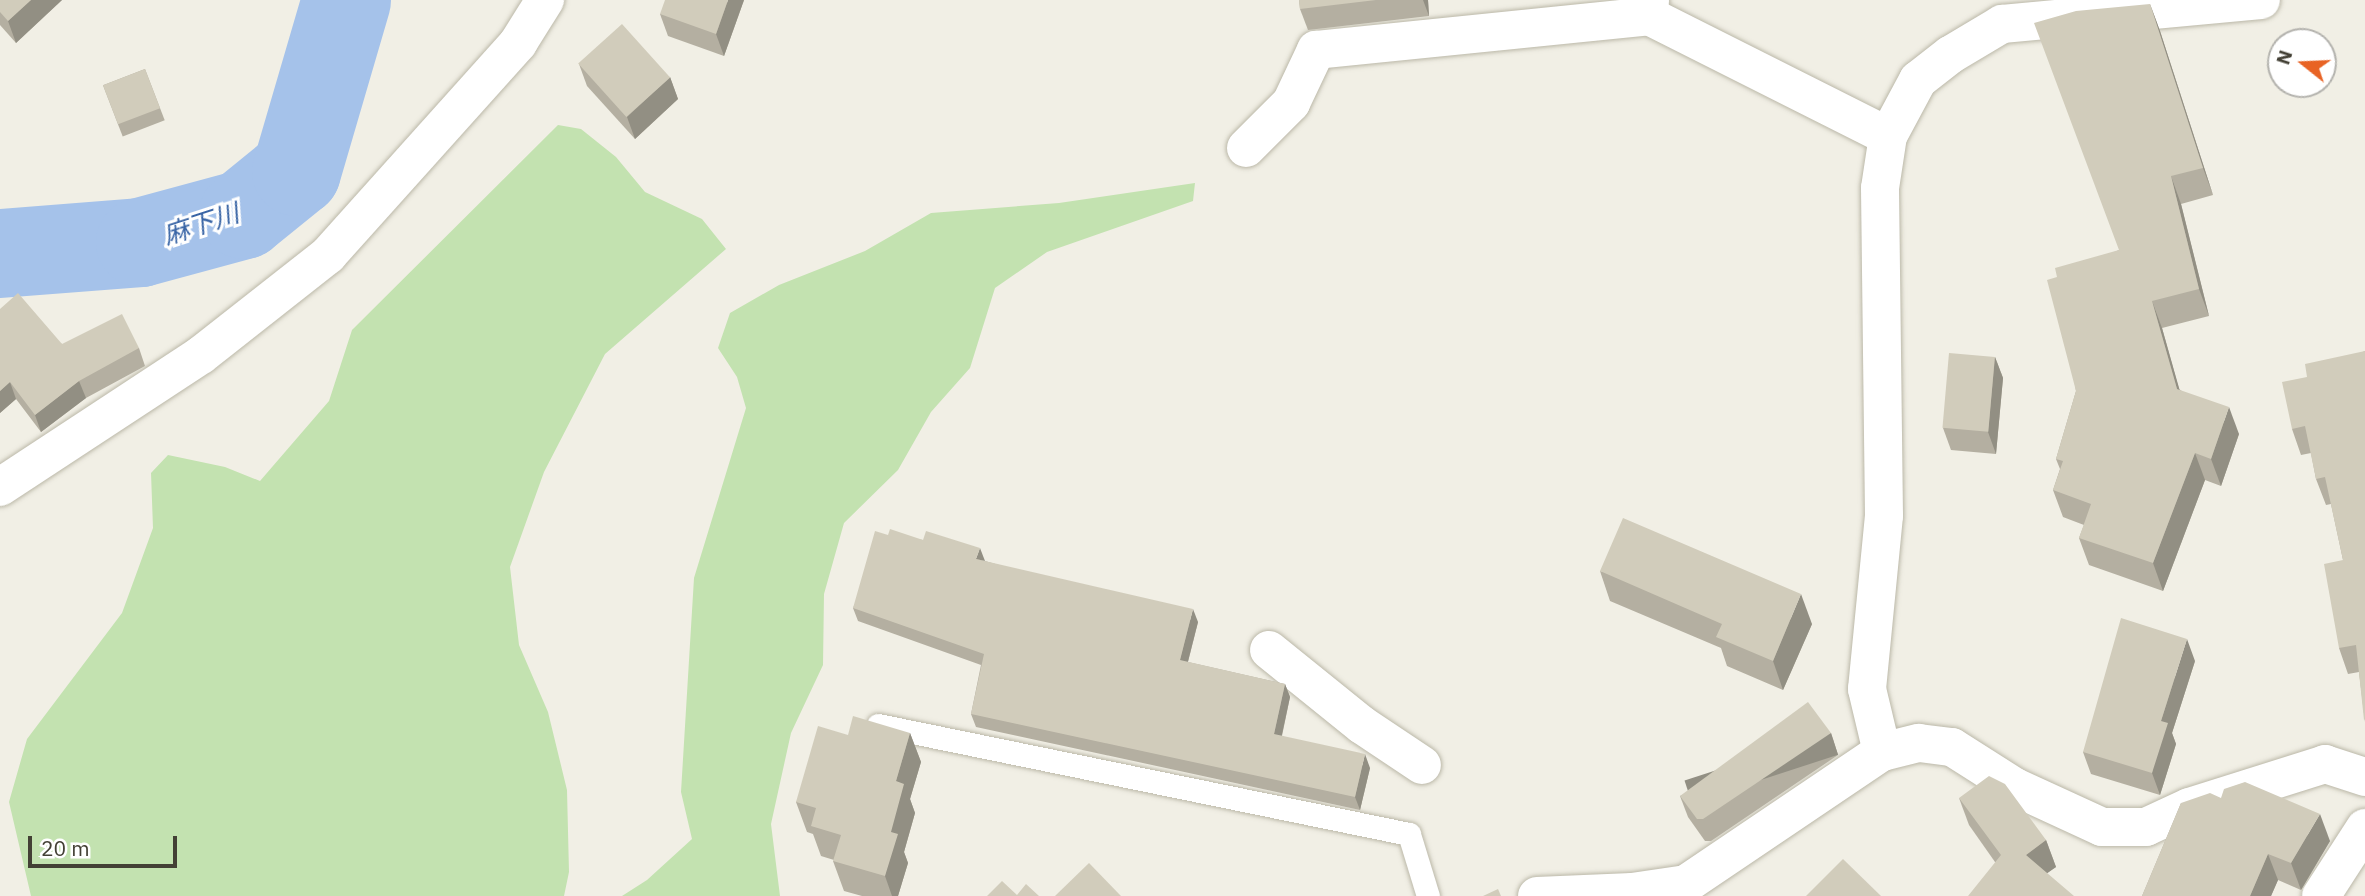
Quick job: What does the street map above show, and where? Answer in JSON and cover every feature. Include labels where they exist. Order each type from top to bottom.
[{"type":"street","points":[[0,487],[201,355],[328,255],[518,43],[545,0]]},
{"type":"street","points":[[1882,752],[1867,688],[1884,516],[1880,188],[1888,136],[1918,80],[1950,55],[2002,24],[2261,0]]},
{"type":"street","points":[[1246,148],[1291,103],[1316,50],[1649,8],[1888,136]]},
{"type":"street","points":[[1269,650],[1362,725],[1422,765]]},
{"type":"street","points":[[1537,896],[1632,892],[1686,884],[1882,752],[1919,743],[1952,747],[2015,787],[2102,827],[2146,827],[2189,807],[2325,764],[2365,777]]},
{"type":"street","points":[[2321,896],[2365,828]]},
{"type":"lane","points":[[878,725],[1409,834],[1427,896]]},
{"type":"green space","points":[[558,125],[581,129],[616,157],[645,192],[702,219],[726,249],[605,354],[544,472],[510,567],[519,645],[548,712],[567,790],[569,872],[564,896],[31,896],[9,802],[27,739],[122,613],[153,528],[151,473],[168,455],[225,467],[260,481],[329,401],[352,330]]},
{"type":"green space","points":[[1195,183],[1193,201],[1047,252],[995,288],[970,368],[931,412],[898,470],[844,523],[824,594],[823,665],[791,733],[771,824],[780,896],[622,896],[647,880],[692,839],[681,792],[694,578],[746,408],[737,377],[718,348],[730,313],[779,285],[865,251],[931,213],[1059,203]]},
{"type":"building","points":[[0,0],[31,0],[8,21],[0,12]]},
{"type":"building","points":[[665,0],[728,0],[716,34],[660,14]]},
{"type":"building","points":[[1299,0],[1376,0],[1300,9]]},
{"type":"building","points":[[2150,4],[2203,168],[2171,176],[2199,289],[2152,301],[2177,389],[2229,407],[2211,459],[2195,453],[2153,563],[2079,538],[2091,504],[2053,490],[2063,461],[2056,459],[2076,391],[2047,280],[2057,277],[2055,268],[2119,250],[2034,23],[2076,11]]},
{"type":"building","points":[[622,24],[670,78],[626,117],[578,63]]},
{"type":"building","points":[[145,69],[160,108],[118,124],[103,85]]},
{"type":"building","points":[[18,293],[62,344],[122,314],[139,348],[79,381],[35,415],[10,382],[0,391],[0,309]]},
{"type":"building","points":[[2365,351],[2364,720],[2356,645],[2339,648],[2324,564],[2343,560],[2325,477],[2316,479],[2305,426],[2292,429],[2282,382],[2307,377],[2305,364]]},
{"type":"building","points":[[1949,353],[1995,357],[1988,432],[1942,428]]},
{"type":"building","points":[[1623,518],[1801,594],[1773,661],[1716,637],[1722,624],[1600,571]]},
{"type":"building","points":[[890,529],[923,540],[926,531],[980,548],[976,559],[1193,609],[1180,660],[1285,684],[1274,734],[1365,754],[1355,797],[971,714],[984,654],[853,608],[875,531],[888,535]]},
{"type":"building","points":[[2121,618],[2187,639],[2161,721],[2168,723],[2152,773],[2083,752]]},
{"type":"building","points":[[1808,702],[1831,733],[1703,819],[1697,819],[1680,796]]},
{"type":"building","points":[[853,716],[910,733],[896,781],[904,784],[891,832],[898,834],[885,876],[833,861],[841,835],[811,826],[816,808],[796,802],[818,726],[848,735]]},
{"type":"building","points":[[1989,776],[2005,784],[2046,840],[2026,855],[2074,896],[1968,896],[2001,855],[1959,798]]},
{"type":"building","points":[[2245,782],[2320,814],[2291,863],[2268,854],[2250,896],[2142,896],[2181,803],[2210,793],[2221,798],[2224,789]]},
{"type":"building","points":[[1843,859],[1881,896],[1806,896]]},
{"type":"building","points":[[1089,863],[1121,896],[1055,896]]},
{"type":"building","points":[[1002,881],[1017,895],[1026,884],[1039,896],[987,896]]},
{"type":"building","points":[[1498,889],[1501,896],[1483,896]]},
{"type":"waterway","name":"麻下川","points":[[0,253],[140,242],[243,214],[296,171],[346,0]]}]
